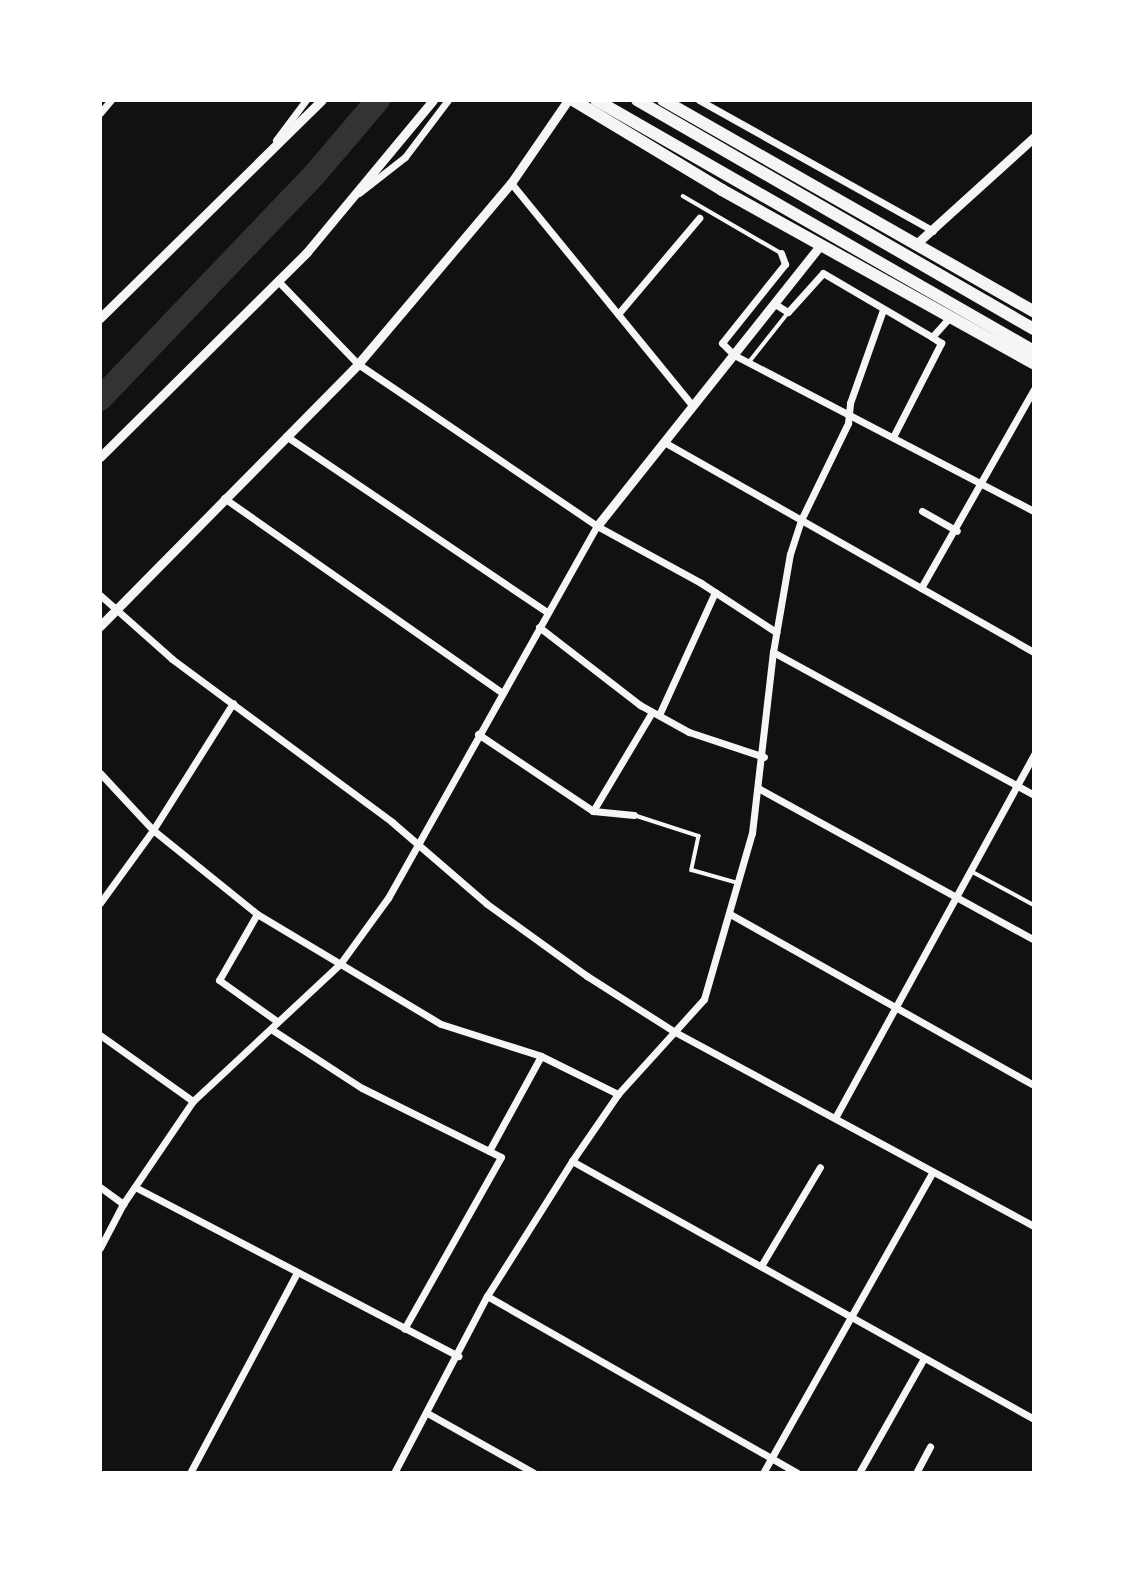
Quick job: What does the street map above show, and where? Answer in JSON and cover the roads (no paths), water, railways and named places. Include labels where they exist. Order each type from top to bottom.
[{"type":"highway","points":[[570,100],[1034,364]]},
{"type":"highway","points":[[596,100],[1034,351]]},
{"type":"highway","points":[[637,100],[1034,329]]},
{"type":"highway","points":[[663,100],[1034,312]]},
{"type":"street","points":[[100,113],[111,100]]},
{"type":"street","points":[[265,155],[306,100]]},
{"type":"street","points":[[100,318],[322,100]]},
{"type":"street","points":[[100,457],[279,282],[359,194],[433,100]]},
{"type":"street","points":[[359,194],[405,157],[448,100]]},
{"type":"street","points":[[100,626],[358,364],[511,183],[570,100]]},
{"type":"street","points":[[699,100],[933,231]]},
{"type":"street","points":[[915,245],[1034,137]]},
{"type":"street","points":[[511,183],[693,406]]},
{"type":"street","points":[[618,314],[699,218]]},
{"type":"street","points":[[100,1248],[123,1204],[193,1101],[340,964],[388,898],[415,842],[597,526],[821,244]]},
{"type":"street","points":[[781,253],[785,264],[722,343],[734,355],[1034,511]]},
{"type":"street","points":[[775,304],[788,312],[823,273],[941,343],[893,437]]},
{"type":"street","points":[[279,282],[358,364],[597,526],[715,592],[776,632]]},
{"type":"street","points":[[394,1473],[429,1415],[487,1296],[572,1161],[618,1094],[704,999],[740,884],[764,757],[776,632],[801,520],[849,414],[883,310]]},
{"type":"street","points":[[932,337],[950,317]]},
{"type":"street","points":[[922,588],[957,531],[1034,389]]},
{"type":"street","points":[[286,436],[547,612]]},
{"type":"street","points":[[664,442],[1034,652]]},
{"type":"street","points":[[224,498],[501,692]]},
{"type":"street","points":[[922,511],[957,531]]},
{"type":"street","points":[[593,811],[656,713],[715,592]]},
{"type":"street","points":[[100,594],[116,611],[415,842],[498,912],[675,1032],[1034,1226]]},
{"type":"street","points":[[539,627],[656,713],[690,732],[764,757]]},
{"type":"street","points":[[773,652],[1034,795]]},
{"type":"street","points":[[100,903],[153,830],[233,703]]},
{"type":"street","points":[[478,734],[593,811],[635,815]]},
{"type":"street","points":[[835,1118],[1034,754]]},
{"type":"street","points":[[100,773],[153,830],[257,915],[441,1024],[541,1056],[618,1094]]},
{"type":"street","points":[[758,788],[1034,940]]},
{"type":"street","points":[[730,914],[1034,1085]]},
{"type":"street","points":[[257,915],[219,980],[278,1022]]},
{"type":"street","points":[[271,1029],[362,1088],[501,1157],[404,1329]]},
{"type":"street","points":[[100,1035],[193,1101]]},
{"type":"street","points":[[489,1150],[541,1056]]},
{"type":"street","points":[[572,1161],[1034,1419]]},
{"type":"street","points":[[761,1266],[820,1167]]},
{"type":"street","points":[[763,1473],[932,1173]]},
{"type":"street","points":[[100,1187],[123,1204]]},
{"type":"street","points":[[135,1187],[458,1356]]},
{"type":"street","points":[[190,1473],[297,1273]]},
{"type":"street","points":[[487,1296],[797,1473]]},
{"type":"street","points":[[859,1473],[924,1357]]},
{"type":"street","points":[[429,1415],[534,1473]]},
{"type":"street","points":[[916,1473],[930,1447]]},
{"type":"lane","points":[[683,196],[781,253]]},
{"type":"lane","points":[[749,362],[788,312]]},
{"type":"lane","points":[[635,815],[699,836],[692,870],[740,884]]},
{"type":"lane","points":[[969,870],[1034,905]]},
{"type":"waterway","points":[[100,399],[315,174],[378,100]]}]
